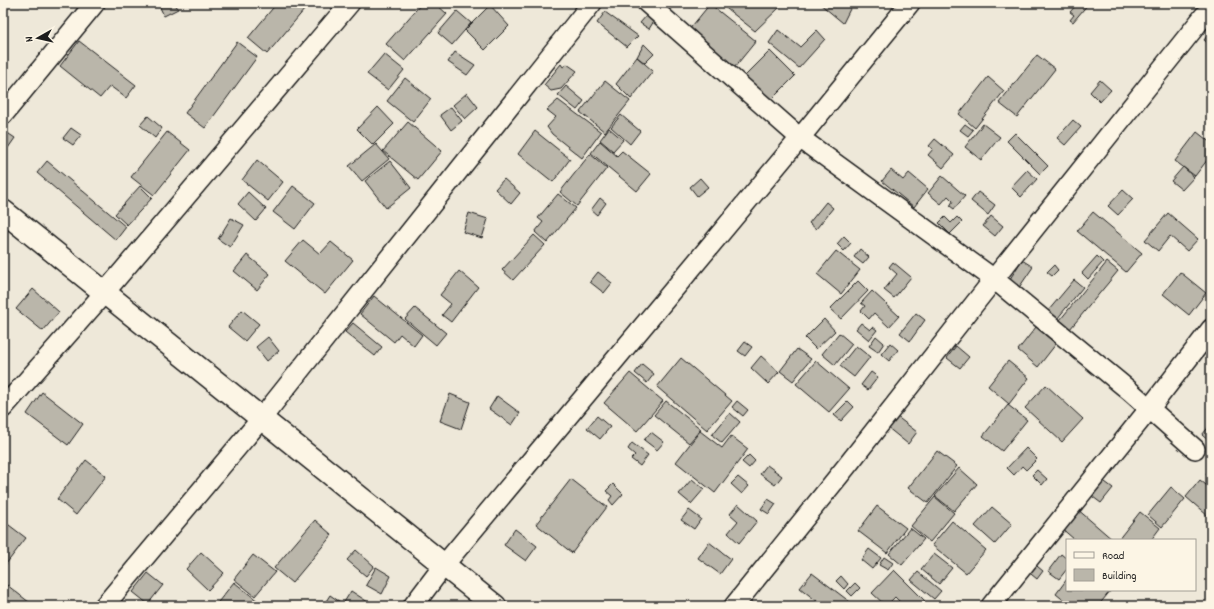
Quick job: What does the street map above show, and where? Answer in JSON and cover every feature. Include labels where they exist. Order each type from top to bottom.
[{"type":"street","points":[[3,115],[95,3]]},
{"type":"street","points":[[3,408],[105,292],[350,3]]},
{"type":"street","points":[[104,606],[262,419],[592,3]]},
{"type":"street","points":[[647,3],[800,138],[994,279],[1150,408],[1195,450]]},
{"type":"street","points":[[413,606],[444,565],[800,138],[910,3]]},
{"type":"street","points":[[734,606],[1211,7]]},
{"type":"street","points":[[3,211],[495,606]]},
{"type":"street","points":[[991,606],[1150,408],[1211,329]]},
{"type":"building","points":[[158,3],[175,3],[178,9],[164,16]]},
{"type":"building","points":[[277,3],[310,3],[267,54],[248,38]]},
{"type":"building","points":[[422,3],[435,3],[447,14],[405,61],[386,44]]},
{"type":"building","points":[[724,3],[778,3],[781,6],[755,31],[722,5]]},
{"type":"building","points":[[819,3],[853,3],[843,23]]},
{"type":"building","points":[[1078,3],[1089,3],[1073,22],[1070,20],[1074,15],[1070,12]]},
{"type":"building","points":[[710,4],[756,41],[734,68],[688,31]]},
{"type":"building","points":[[490,5],[509,26],[485,50],[465,30]]},
{"type":"building","points":[[457,11],[471,23],[452,45],[438,33]]},
{"type":"building","points":[[605,12],[638,36],[627,47],[597,23]]},
{"type":"building","points":[[647,15],[654,21],[649,29],[640,23]]},
{"type":"building","points":[[778,30],[800,47],[817,30],[825,39],[799,68],[769,43]]},
{"type":"building","points":[[1211,31],[1211,45],[1204,40]]},
{"type":"building","points":[[79,41],[136,85],[126,98],[110,86],[100,98],[60,66]]},
{"type":"building","points":[[237,42],[257,57],[205,128],[185,113]]},
{"type":"building","points":[[644,44],[654,54],[645,63],[637,57]]},
{"type":"building","points":[[770,51],[795,76],[770,101],[745,76]]},
{"type":"building","points":[[455,52],[475,65],[467,75],[448,62]]},
{"type":"building","points":[[384,54],[404,70],[388,90],[367,74]]},
{"type":"building","points":[[1037,55],[1055,69],[1017,117],[999,103]]},
{"type":"building","points":[[637,57],[653,71],[631,99],[616,84]]},
{"type":"building","points":[[561,64],[563,67],[567,64],[577,71],[561,89],[551,91],[544,85]]},
{"type":"building","points":[[988,77],[1004,91],[975,128],[959,114]]},
{"type":"building","points":[[405,78],[431,99],[413,122],[387,101]]},
{"type":"building","points":[[1100,80],[1111,90],[1100,102],[1090,92]]},
{"type":"building","points":[[605,81],[630,101],[605,132],[580,112]]},
{"type":"building","points":[[566,86],[584,101],[577,110],[558,95]]},
{"type":"building","points":[[467,93],[478,107],[465,119],[453,105]]},
{"type":"building","points":[[558,100],[601,132],[582,158],[552,134],[547,127],[556,117],[547,110]]},
{"type":"building","points":[[378,107],[394,124],[373,145],[357,129]]},
{"type":"building","points":[[451,107],[462,121],[451,130],[440,115]]},
{"type":"building","points":[[621,115],[640,131],[630,144],[611,127]]},
{"type":"building","points":[[148,116],[162,128],[155,138],[140,125]]},
{"type":"building","points":[[1073,120],[1081,127],[1065,145],[1057,138]]},
{"type":"building","points":[[408,122],[442,151],[418,180],[383,151]]},
{"type":"building","points":[[965,124],[973,130],[968,136],[960,130]]},
{"type":"building","points":[[983,124],[1000,137],[981,160],[965,147]]},
{"type":"building","points":[[71,128],[81,135],[73,145],[63,138]]},
{"type":"building","points":[[609,128],[623,140],[613,151],[600,140]]},
{"type":"building","points":[[535,131],[570,159],[553,182],[518,154]]},
{"type":"building","points":[[6,132],[15,138],[8,148],[3,144],[3,137]]},
{"type":"building","points":[[167,132],[190,150],[154,195],[131,177]]},
{"type":"building","points":[[1197,132],[1211,143],[1211,155],[1195,176],[1175,161]]},
{"type":"building","points":[[1015,133],[1048,166],[1040,174],[1007,141]]},
{"type":"building","points":[[935,139],[954,155],[943,168],[928,155],[933,149],[929,146]]},
{"type":"building","points":[[600,141],[617,156],[622,151],[651,174],[637,191],[591,153]]},
{"type":"building","points":[[376,144],[389,159],[362,181],[349,166]]},
{"type":"building","points":[[590,154],[607,168],[577,206],[560,192]]},
{"type":"building","points":[[257,160],[283,182],[268,201],[242,180]]},
{"type":"building","points":[[47,161],[126,227],[116,240],[37,173]]},
{"type":"building","points":[[390,161],[411,188],[386,208],[365,181]]},
{"type":"building","points":[[1183,167],[1194,177],[1182,190],[1171,181]]},
{"type":"building","points":[[891,170],[903,180],[909,173],[928,189],[914,207],[882,181]]},
{"type":"building","points":[[1027,170],[1037,179],[1021,197],[1011,187]]},
{"type":"building","points":[[942,176],[965,196],[954,209],[950,206],[953,201],[948,196],[941,204],[928,193]]},
{"type":"building","points":[[700,178],[708,187],[697,196],[690,187]]},
{"type":"building","points":[[504,179],[520,193],[511,204],[495,189]]},
{"type":"building","points":[[140,186],[152,198],[127,225],[115,214]]},
{"type":"building","points":[[293,186],[315,203],[295,229],[273,212]]},
{"type":"building","points":[[1123,190],[1133,199],[1118,215],[1108,206]]},
{"type":"building","points":[[248,192],[266,209],[256,221],[238,204]]},
{"type":"building","points":[[978,192],[995,205],[988,215],[971,201]]},
{"type":"building","points":[[558,194],[576,208],[547,243],[535,232],[543,222],[538,218]]},
{"type":"building","points":[[600,198],[606,203],[597,215],[591,210]]},
{"type":"building","points":[[826,202],[833,208],[816,229],[809,223]]},
{"type":"building","points":[[1093,212],[1142,253],[1126,272],[1077,231]]},
{"type":"building","points":[[469,213],[488,219],[482,238],[463,232]]},
{"type":"building","points":[[1168,213],[1198,239],[1187,251],[1170,236],[1158,251],[1145,240]]},
{"type":"building","points":[[991,216],[1003,226],[995,236],[983,226]]},
{"type":"building","points":[[945,217],[951,223],[957,217],[962,222],[950,234],[939,223]]},
{"type":"building","points":[[231,218],[244,225],[230,247],[218,239]]},
{"type":"building","points":[[534,235],[545,245],[513,280],[502,270]]},
{"type":"building","points":[[844,236],[851,243],[844,251],[837,244]]},
{"type":"building","points":[[303,240],[320,254],[331,242],[353,260],[325,294],[285,261]]},
{"type":"building","points":[[860,249],[869,257],[863,264],[854,257]]},
{"type":"building","points":[[836,251],[860,270],[841,294],[817,274]]},
{"type":"building","points":[[247,255],[270,274],[257,290],[234,271]]},
{"type":"building","points":[[1097,256],[1103,262],[1088,279],[1082,273]]},
{"type":"building","points":[[1022,260],[1033,267],[1018,289],[1008,282]]},
{"type":"building","points":[[893,262],[911,277],[894,298],[884,290],[897,274],[889,267]]},
{"type":"building","points":[[1107,262],[1118,271],[1070,329],[1060,320]]},
{"type":"building","points":[[1054,265],[1058,270],[1052,276],[1047,272]]},
{"type":"building","points":[[459,271],[478,287],[451,322],[442,315],[451,304],[440,295]]},
{"type":"building","points":[[598,272],[612,283],[604,293],[590,282]]},
{"type":"building","points":[[1180,272],[1206,293],[1189,315],[1163,294]]},
{"type":"building","points":[[1074,280],[1083,287],[1057,319],[1048,311]]},
{"type":"building","points":[[858,281],[868,291],[841,319],[830,309]]},
{"type":"building","points":[[33,289],[59,312],[43,331],[16,309]]},
{"type":"building","points":[[872,291],[899,316],[889,327],[874,313],[869,319],[861,311],[865,306],[861,303]]},
{"type":"building","points":[[374,296],[422,335],[414,346],[400,334],[394,342],[360,314]]},
{"type":"building","points":[[415,308],[446,333],[436,345],[405,319]]},
{"type":"building","points":[[242,310],[259,324],[245,341],[228,327]]},
{"type":"building","points":[[916,313],[925,320],[910,341],[900,333]]},
{"type":"building","points":[[824,319],[835,331],[816,349],[805,338]]},
{"type":"building","points":[[353,323],[382,347],[375,356],[345,332]]},
{"type":"building","points":[[861,323],[870,330],[873,327],[877,330],[869,340],[856,329]]},
{"type":"building","points":[[1036,327],[1056,344],[1038,367],[1018,350]]},
{"type":"building","points":[[839,333],[852,344],[835,365],[822,354]]},
{"type":"building","points":[[876,336],[884,343],[878,352],[869,346]]},
{"type":"building","points":[[268,337],[279,351],[267,361],[256,347]]},
{"type":"building","points":[[745,342],[752,347],[745,356],[738,351]]},
{"type":"building","points":[[890,343],[898,350],[889,361],[881,354]]},
{"type":"building","points":[[856,346],[870,357],[854,377],[840,366]]},
{"type":"building","points":[[956,346],[969,357],[960,368],[947,358]]},
{"type":"building","points":[[797,349],[811,359],[793,381],[780,371]]},
{"type":"building","points":[[761,356],[779,372],[768,384],[751,368]]},
{"type":"building","points":[[681,358],[732,401],[707,430],[657,387]]},
{"type":"building","points":[[816,361],[849,389],[829,412],[796,384]]},
{"type":"building","points":[[1008,361],[1029,378],[1009,404],[988,386]]},
{"type":"building","points":[[642,364],[654,374],[647,383],[635,373]]},
{"type":"building","points":[[871,372],[878,377],[868,390],[861,385]]},
{"type":"building","points":[[630,373],[663,401],[637,431],[604,403]]},
{"type":"building","points":[[1046,385],[1083,419],[1062,442],[1025,408]]},
{"type":"building","points":[[42,392],[83,424],[68,445],[27,414]]},
{"type":"building","points":[[450,394],[470,402],[461,429],[440,421]]},
{"type":"building","points":[[497,396],[520,413],[512,425],[489,409]]},
{"type":"building","points":[[666,401],[701,429],[689,443],[654,415]]},
{"type":"building","points":[[737,401],[748,410],[743,416],[732,407]]},
{"type":"building","points":[[848,401],[854,407],[841,421],[834,415]]},
{"type":"building","points":[[1008,405],[1027,420],[1002,451],[983,436]]},
{"type":"building","points":[[730,413],[740,422],[722,443],[712,435]]},
{"type":"building","points":[[597,416],[610,427],[600,439],[587,428]]},
{"type":"building","points":[[896,416],[917,432],[908,444],[887,427]]},
{"type":"building","points":[[1211,424],[1211,443],[1202,435]]},
{"type":"building","points":[[700,431],[722,448],[731,436],[748,449],[715,493],[676,462]]},
{"type":"building","points":[[651,432],[664,442],[657,450],[644,440]]},
{"type":"building","points":[[632,443],[648,455],[640,466],[631,459],[635,455],[628,449]]},
{"type":"building","points":[[1026,448],[1037,459],[1026,470],[1022,466],[1014,475],[1007,468]]},
{"type":"building","points":[[937,451],[957,466],[928,503],[908,488]]},
{"type":"building","points":[[749,455],[755,461],[749,468],[742,462]]},
{"type":"building","points":[[86,460],[106,476],[76,515],[57,499]]},
{"type":"building","points":[[767,465],[782,476],[775,485],[760,474]]},
{"type":"building","points":[[959,468],[977,484],[954,511],[935,496]]},
{"type":"building","points":[[1211,468],[1211,479],[1206,474]]},
{"type":"building","points":[[1037,470],[1047,479],[1042,485],[1032,475]]},
{"type":"building","points":[[738,477],[749,486],[742,494],[731,484]]},
{"type":"building","points":[[571,479],[607,507],[572,553],[536,524]]},
{"type":"building","points":[[692,479],[704,489],[691,504],[679,494]]},
{"type":"building","points":[[1101,479],[1113,488],[1101,503],[1089,494]]},
{"type":"building","points":[[1200,480],[1211,489],[1211,513],[1208,516],[1186,497]]},
{"type":"building","points":[[613,484],[623,494],[613,505],[609,500],[612,496],[606,491]]},
{"type":"building","points":[[1171,487],[1185,499],[1162,527],[1148,515]]},
{"type":"building","points":[[935,497],[954,513],[930,542],[911,526]]},
{"type":"building","points":[[768,499],[776,504],[769,514],[761,509]]},
{"type":"building","points":[[738,504],[757,521],[739,543],[728,533],[738,521],[730,514]]},
{"type":"building","points":[[877,506],[906,528],[887,553],[858,531]]},
{"type":"building","points":[[992,507],[1012,524],[995,544],[975,526]]},
{"type":"building","points":[[1076,508],[1112,539],[1074,539],[1060,527]]},
{"type":"building","points":[[689,510],[701,519],[694,529],[681,520]]},
{"type":"building","points":[[1140,512],[1160,528],[1152,539],[1119,539]]},
{"type":"building","points":[[315,520],[332,535],[292,583],[274,568]]},
{"type":"building","points":[[952,521],[986,550],[966,573],[932,545]]},
{"type":"building","points":[[5,522],[26,538],[3,568],[3,525]]},
{"type":"building","points":[[910,528],[924,539],[902,565],[889,554]]},
{"type":"building","points":[[515,529],[537,546],[526,561],[504,545]]},
{"type":"building","points":[[709,542],[731,559],[720,574],[698,558]]},
{"type":"building","points":[[869,549],[881,558],[872,569],[861,560]]},
{"type":"building","points":[[356,550],[374,566],[366,576],[347,560]]},
{"type":"building","points":[[201,552],[224,573],[208,590],[186,569]]},
{"type":"building","points":[[934,554],[952,568],[939,584],[921,569]]},
{"type":"building","points":[[1061,554],[1066,558],[1066,570],[1059,579],[1048,571]]},
{"type":"building","points":[[253,555],[275,572],[255,596],[234,579]]},
{"type":"building","points":[[884,557],[893,563],[888,570],[879,565]]},
{"type":"building","points":[[1032,562],[1043,571],[1037,579],[1026,570]]},
{"type":"building","points":[[376,567],[391,576],[382,594],[366,585]]},
{"type":"building","points":[[894,570],[925,601],[920,606],[896,606],[900,602],[895,597],[886,606],[872,593]]},
{"type":"building","points":[[918,572],[941,591],[934,599],[911,580]]},
{"type":"building","points":[[148,573],[163,585],[148,604],[133,592]]},
{"type":"building","points":[[812,573],[850,602],[847,606],[823,606],[800,588]]},
{"type":"building","points":[[841,576],[848,584],[844,589],[836,581]]},
{"type":"building","points":[[1066,580],[1066,591],[1110,591],[1098,606],[1071,606],[1056,594]]},
{"type":"building","points":[[234,582],[264,606],[215,606]]},
{"type":"building","points":[[855,583],[860,588],[852,596],[847,591]]},
{"type":"building","points":[[7,585],[34,606],[3,606],[3,590]]},
{"type":"building","points":[[351,591],[371,604],[370,606],[323,606],[330,595],[343,604]]}]
